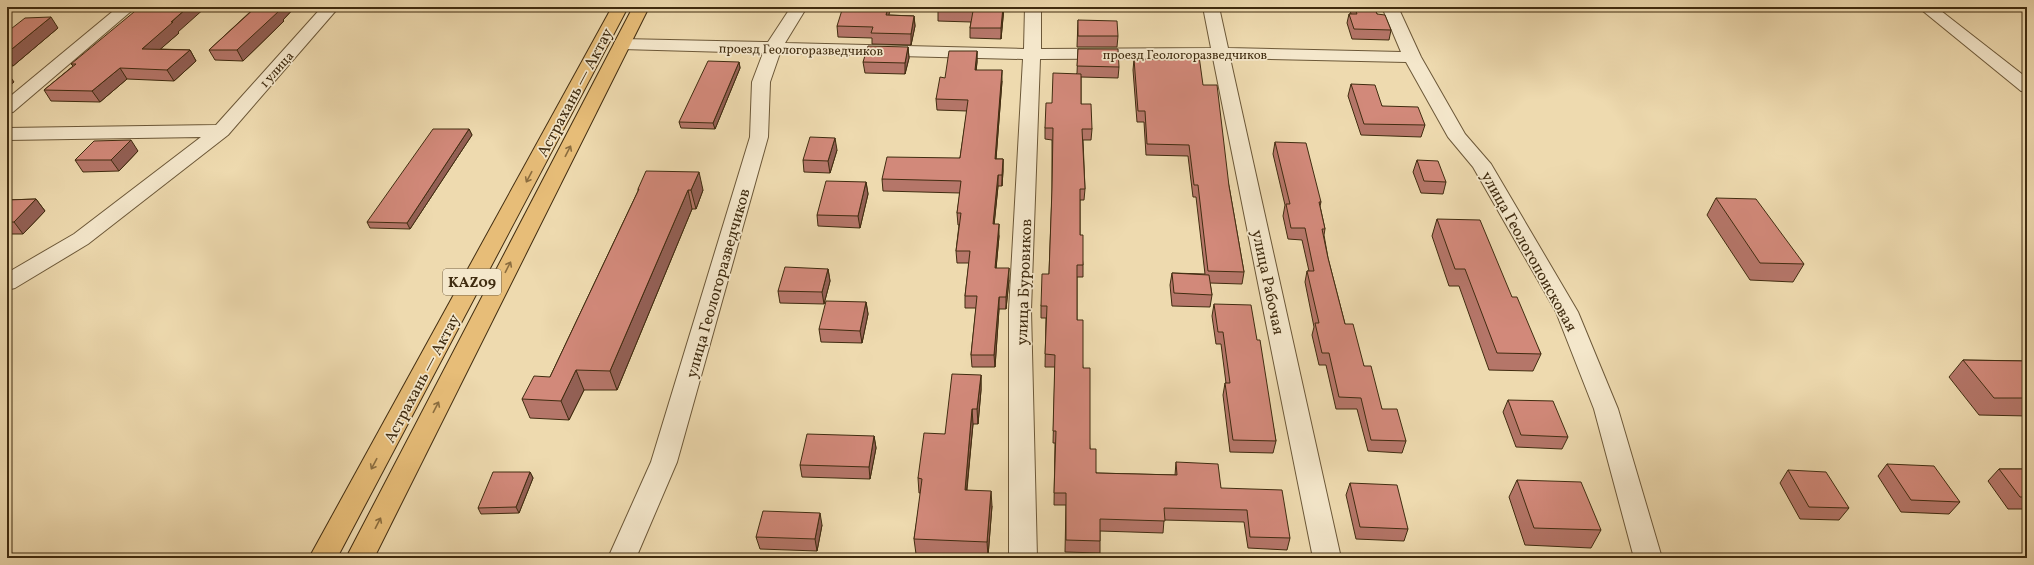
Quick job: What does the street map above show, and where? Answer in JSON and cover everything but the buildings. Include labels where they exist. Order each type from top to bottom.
[{"type":"highway","name":"Астрахань — Актау","points":[[323,558],[620,7]]},
{"type":"highway","name":"Астрахань — Актау","points":[[360,558],[642,7]]},
{"type":"street","points":[[7,108],[128,7]]},
{"type":"street","name":"1 улица","points":[[7,283],[81,239],[221,131],[332,7]]},
{"type":"street","name":"улица Геологоразведчиков","points":[[622,558],[664,462],[759,137],[761,82],[773,48],[799,7]]},
{"type":"street","name":"улица Буровиков","points":[[1023,558],[1020,310],[1033,7]]},
{"type":"street","name":"улица Рабочая","points":[[1211,7],[1327,558]]},
{"type":"street","name":"улица Геологопоисковая","points":[[1390,7],[1412,57],[1457,137],[1481,164],[1567,312],[1606,409],[1648,558]]},
{"type":"street","points":[[1926,7],[2027,88]]},
{"type":"street","name":"проезд Геологоразведчиков","points":[[622,44],[1032,54],[1221,53],[1412,57]]},
{"type":"street","points":[[7,134],[221,131]]}]
